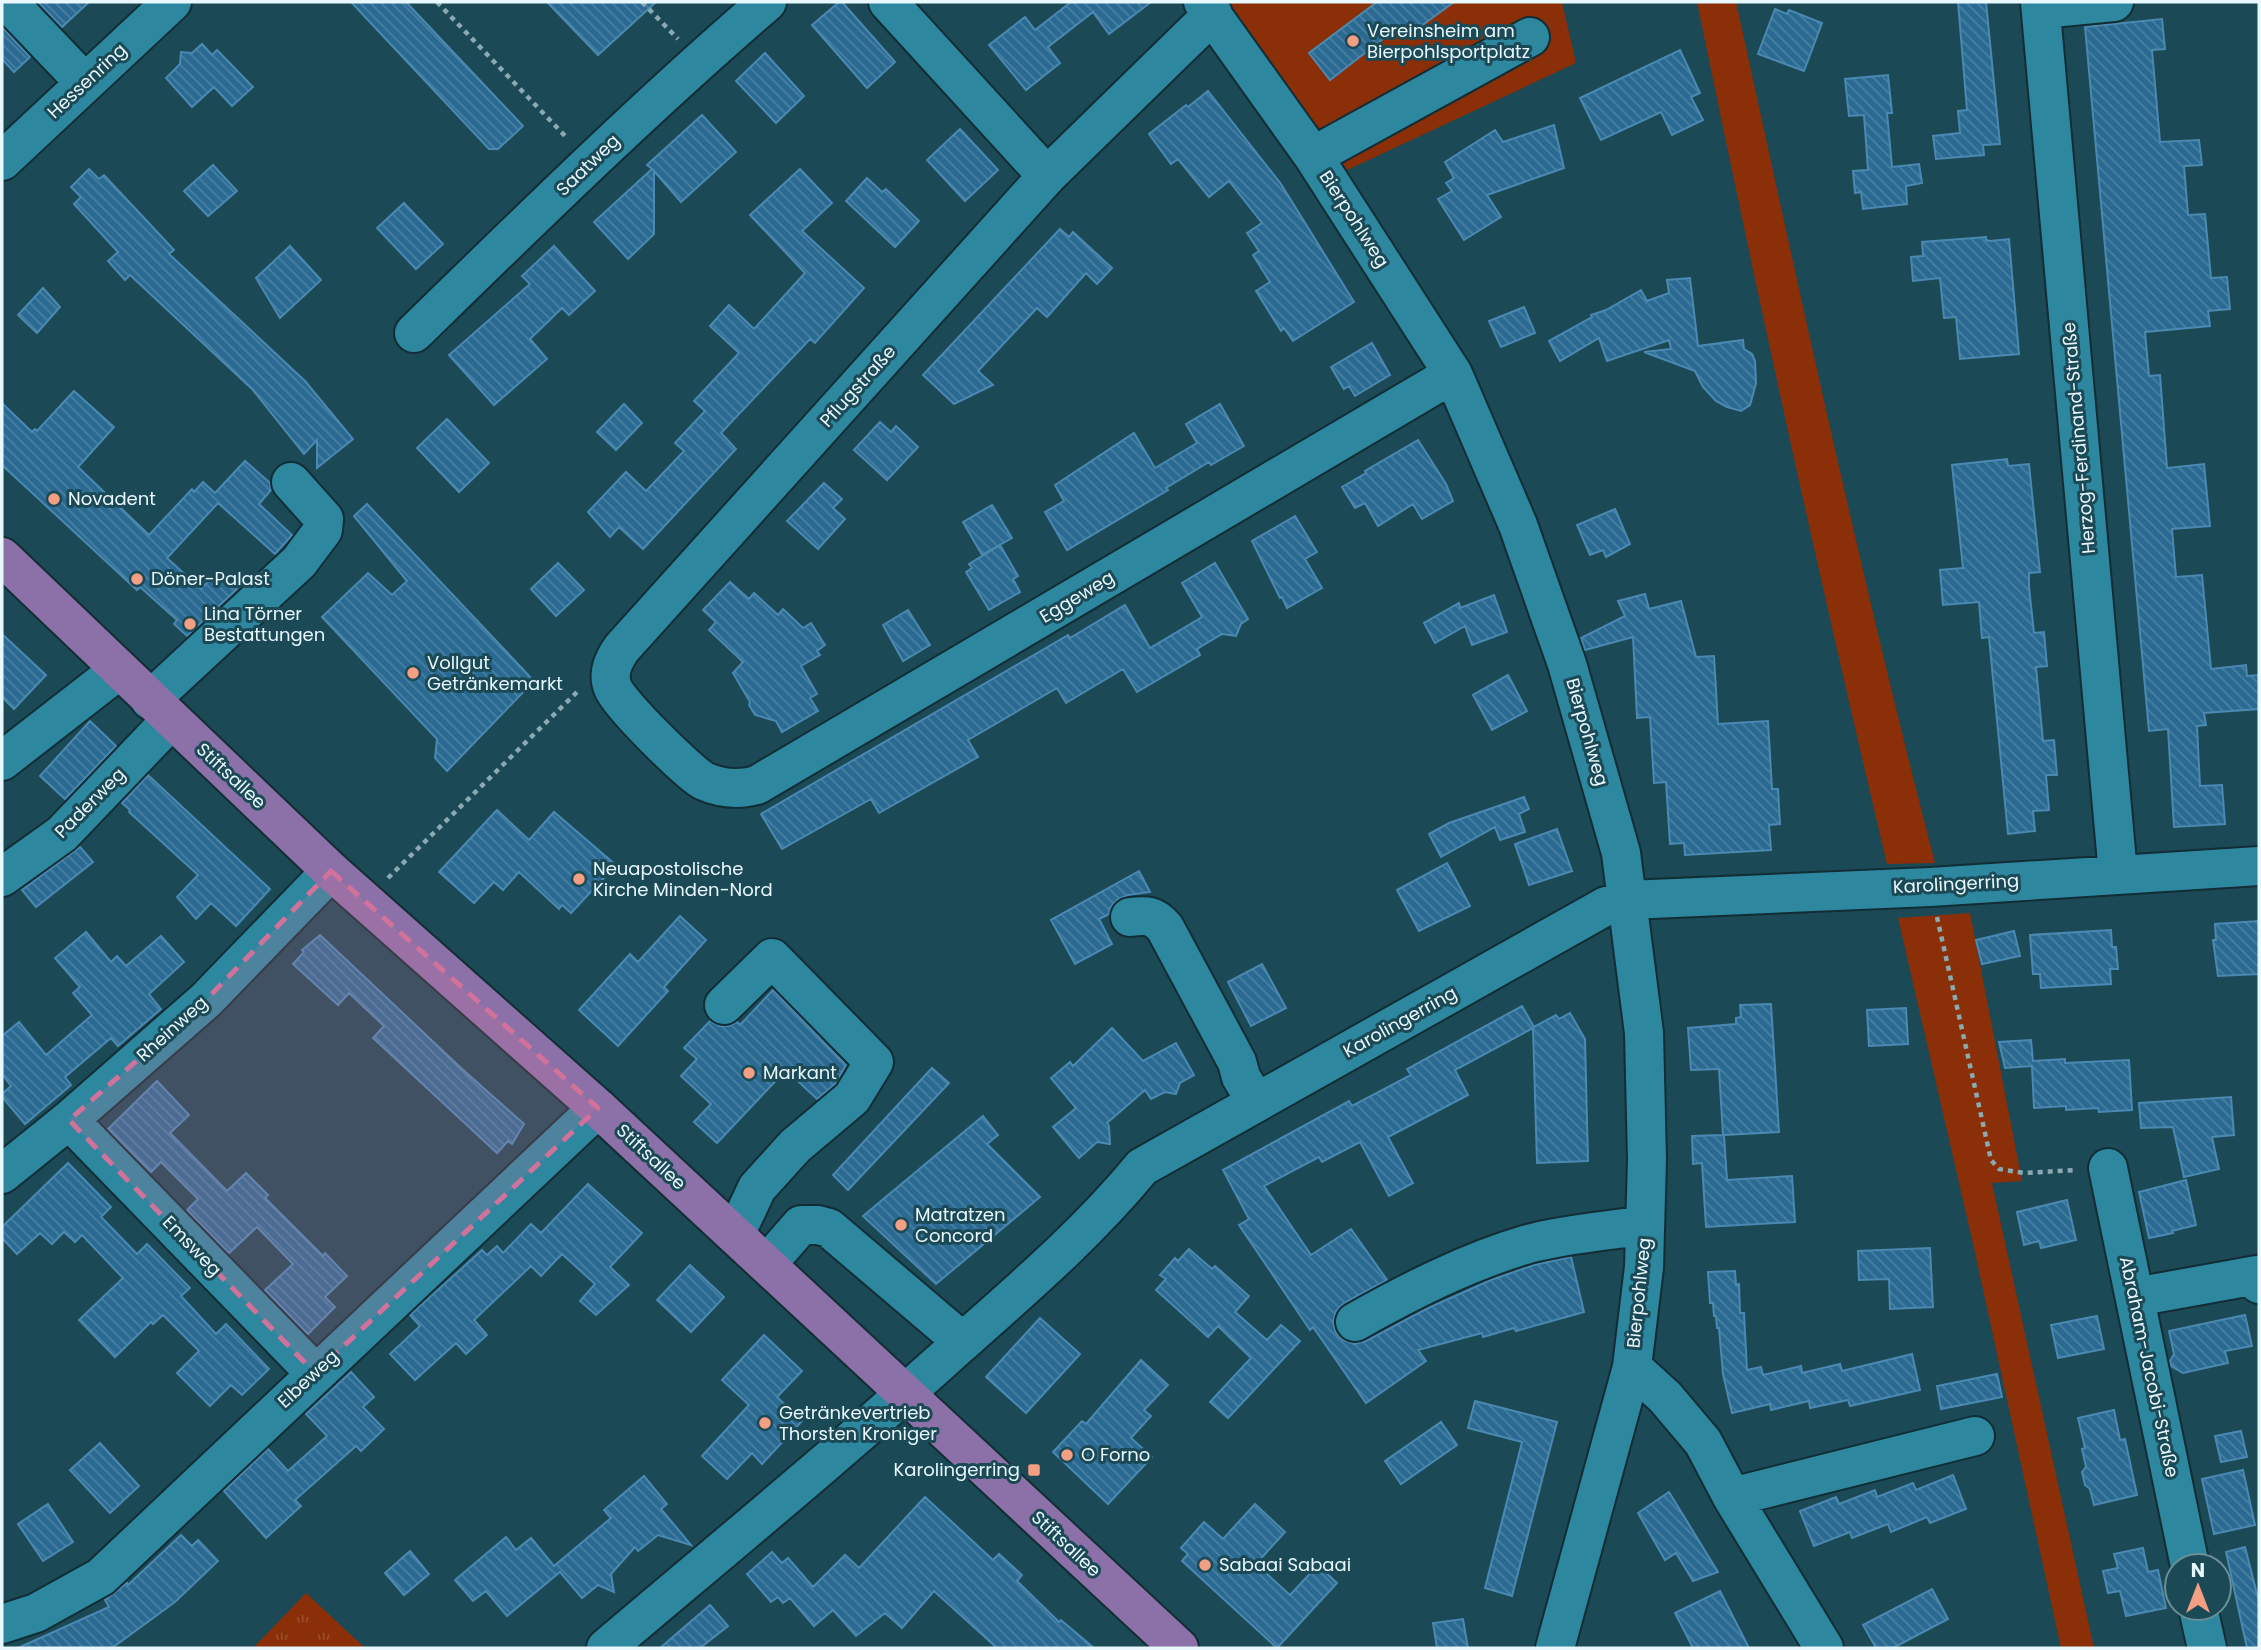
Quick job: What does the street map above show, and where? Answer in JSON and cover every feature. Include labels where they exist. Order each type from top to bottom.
[{"type":"main road","name":"Stiftsallee","points":[[2,557],[331,871],[597,1108],[1179,1648]]},
{"type":"street","points":[[8,2],[85,83]]},
{"type":"street","name":"Hessenring","points":[[2,161],[172,2]]},
{"type":"street","name":"Saatweg","points":[[414,332],[590,162],[767,2]]},
{"type":"street","points":[[888,2],[1047,176]]},
{"type":"street","points":[[2041,5],[2114,2]]},
{"type":"street","name":"Herzog-Ferdinand-Straße","points":[[2041,5],[2118,874]]},
{"type":"street","name":"Pflugstraße","points":[[694,775],[622,702],[612,687],[611,670],[614,659],[1047,176],[1208,8]]},
{"type":"street","name":"Bierpohlweg","points":[[1208,8],[1313,156],[1453,374],[1518,525],[1567,664],[1621,853],[1644,1033],[1647,1159],[1644,1267],[1632,1367],[1555,1648]]},
{"type":"street","name":"Bierpohlweg","points":[[1313,156],[1530,37]]},
{"type":"street","name":"Eggeweg","points":[[694,775],[723,787],[745,788],[757,785],[1453,374]]},
{"type":"street","name":"Paderweg","points":[[2,877],[62,834],[161,710],[299,562],[323,530],[324,519],[291,482]]},
{"type":"street","points":[[2,761],[119,670]]},
{"type":"street","name":"Karolingerring","points":[[606,1648],[905,1394],[1047,1267],[1107,1209],[1142,1167],[1606,906],[1628,900],[1930,887],[2259,866]]},
{"type":"street","name":"Rheinweg","points":[[2,1174],[69,1120],[206,1000],[331,871]]},
{"type":"street","points":[[1130,917],[1149,915],[1158,920],[1165,929],[1256,1102]]},
{"type":"street","points":[[724,1006],[772,958],[874,1062],[852,1098],[795,1146],[757,1188],[735,1235]]},
{"type":"street","name":"Elbeweg","points":[[2,1625],[36,1613],[101,1577],[597,1108]]},
{"type":"street","name":"Emsweg","points":[[69,1120],[315,1373]]},
{"type":"street","name":"Abraham-Jacobi-Straße","points":[[2108,1168],[2187,1552]]},
{"type":"street","points":[[767,1265],[801,1226],[818,1225],[829,1228],[963,1342]]},
{"type":"street","points":[[1355,1322],[1410,1290],[1530,1244],[1645,1225]]},
{"type":"street","points":[[2135,1297],[2258,1275],[2259,1284]]},
{"type":"street","name":"Bierpohlweg","points":[[1632,1367],[1665,1397],[1703,1442],[1732,1497],[1824,1648]]},
{"type":"street","points":[[1732,1497],[1975,1436]]},
{"type":"street","points":[[2202,1622],[2207,1648]]},
{"type":"path","points":[[437,2],[590,162]]},
{"type":"path","points":[[642,2],[699,61]]},
{"type":"path","points":[[365,901],[583,687]]},
{"type":"path","points":[[1930,887],[1991,1160],[1999,1169],[2024,1174],[2108,1168]]},
{"type":"highlighted area","points":[[331,871],[598,1108],[315,1373],[69,1120],[206,1000]]},
{"type":"green space","points":[[1221,2],[1562,2],[1576,63],[1343,172]]},
{"type":"green space","points":[[1697,2],[1736,2],[1856,541],[1935,863],[1887,864],[1789,434]]},
{"type":"green space","points":[[1970,913],[2022,1181],[1992,1183],[2094,1648],[2061,1648],[1974,1248],[1898,918]]},
{"type":"green space","points":[[306,1593],[365,1648],[253,1648]]},
{"type":"building","points":[[38,2],[89,2],[62,27]]},
{"type":"building","points":[[351,2],[406,2],[523,126],[498,149],[489,149]]},
{"type":"building","points":[[547,2],[656,2],[598,55]]},
{"type":"building","points":[[842,2],[895,62],[867,88],[812,25]]},
{"type":"building","points":[[1071,2],[1151,2],[1109,34],[1093,12],[1048,47],[1060,63],[1026,90],[989,45],[1025,17],[1035,30]]},
{"type":"building","name":"Vereinsheim am Bierpohlsportplatz","points":[[1377,2],[1454,2],[1406,37],[1397,28],[1330,80],[1309,53]]},
{"type":"building","points":[[1958,2],[1986,2],[2000,144],[1983,145],[1984,155],[1936,159],[1933,136],[1960,133],[1958,111],[1967,110]]},
{"type":"building","points":[[1775,9],[1787,14],[1789,10],[1822,23],[1804,71],[1758,54]]},
{"type":"building","points":[[2162,19],[2165,49],[2152,50],[2160,142],[2199,140],[2202,165],[2184,166],[2188,215],[2205,214],[2211,278],[2227,277],[2230,309],[2208,311],[2210,326],[2145,332],[2149,376],[2160,375],[2167,468],[2204,464],[2210,526],[2172,529],[2176,577],[2202,575],[2211,669],[2246,665],[2247,676],[2259,675],[2259,709],[2204,713],[2206,725],[2197,726],[2200,786],[2222,785],[2225,824],[2174,827],[2168,729],[2149,731],[2085,27]]},
{"type":"building","points":[[2,27],[30,57],[14,72],[2,59]]},
{"type":"building","points":[[202,44],[212,55],[217,50],[253,87],[232,106],[214,87],[192,107],[166,78],[180,64],[181,52],[192,53]]},
{"type":"building","points":[[1680,50],[1700,93],[1691,97],[1703,120],[1672,135],[1661,112],[1601,140],[1580,98]]},
{"type":"building","points":[[765,53],[804,96],[776,123],[736,81]]},
{"type":"building","points":[[1888,75],[1892,113],[1887,113],[1892,167],[1919,164],[1922,183],[1906,186],[1907,204],[1863,209],[1861,192],[1855,193],[1853,171],[1868,170],[1864,115],[1849,116],[1845,79]]},
{"type":"building","points":[[1208,91],[1281,184],[1354,302],[1293,341],[1284,328],[1281,331],[1256,291],[1270,282],[1253,255],[1259,251],[1247,233],[1262,223],[1229,181],[1209,197],[1178,159],[1171,164],[1149,134]]},
{"type":"building","points":[[702,115],[736,152],[681,202],[654,171],[654,234],[628,259],[594,222],[652,169],[647,165]]},
{"type":"building","points":[[1554,125],[1564,168],[1487,195],[1501,217],[1464,240],[1438,199],[1452,191],[1446,183],[1454,178],[1445,162],[1495,130],[1503,142]]},
{"type":"building","points":[[960,129],[998,170],[965,201],[927,160]]},
{"type":"building","points":[[213,165],[237,191],[208,216],[184,191]]},
{"type":"building","points":[[89,169],[99,179],[104,175],[174,250],[169,254],[305,381],[353,439],[317,468],[317,440],[304,454],[252,389],[130,275],[125,280],[108,261],[118,252],[74,204],[81,197],[71,187]]},
{"type":"building","points":[[800,169],[832,203],[802,231],[864,288],[815,343],[810,339],[721,433],[736,449],[643,549],[619,527],[610,537],[588,512],[626,472],[646,491],[684,451],[675,443],[705,411],[694,401],[739,353],[710,326],[729,305],[754,329],[805,273],[750,215]]},
{"type":"building","points":[[867,178],[882,192],[886,189],[919,221],[895,247],[846,201]]},
{"type":"building","points":[[404,203],[443,244],[416,269],[377,228]]},
{"type":"building","points":[[1060,229],[1069,237],[1073,232],[1112,268],[1097,284],[1086,273],[1047,317],[1037,308],[978,371],[993,385],[954,404],[923,375]]},
{"type":"building","points":[[1986,237],[1986,240],[1990,241],[2009,239],[2019,354],[1960,359],[1956,317],[1944,318],[1940,278],[1913,281],[1911,257],[1923,256],[1922,242]]},
{"type":"building","points":[[290,246],[321,280],[280,318],[256,278]]},
{"type":"building","points":[[554,246],[595,291],[569,315],[562,308],[530,339],[547,359],[494,405],[449,355],[530,284],[522,276]]},
{"type":"building","points":[[1690,278],[1698,346],[1743,340],[1744,349],[1752,354],[1755,361],[1756,383],[1752,398],[1750,405],[1741,411],[1716,401],[1703,387],[1695,371],[1644,352],[1671,349],[1669,340],[1607,361],[1599,338],[1560,361],[1549,341],[1592,317],[1591,315],[1606,310],[1641,290],[1647,301],[1669,293],[1667,280]]},
{"type":"building","points":[[43,288],[60,307],[37,333],[18,315]]},
{"type":"building","points":[[1524,307],[1535,333],[1501,347],[1489,321]]},
{"type":"building","points":[[1372,343],[1390,375],[1355,396],[1349,386],[1344,389],[1331,367]]},
{"type":"building","points":[[74,391],[114,427],[78,467],[149,535],[192,489],[194,492],[203,482],[215,493],[245,461],[270,483],[271,490],[259,504],[292,535],[275,554],[218,503],[167,558],[201,589],[218,571],[237,589],[187,636],[174,624],[177,620],[140,587],[137,590],[2,465],[2,403],[32,432],[35,429],[37,431]]},
{"type":"building","points":[[624,404],[642,423],[616,450],[597,432]]},
{"type":"building","points":[[1220,404],[1244,446],[1211,465],[1209,462],[1166,488],[1168,490],[1067,550],[1045,512],[1064,501],[1055,485],[1134,433],[1155,468],[1197,443],[1186,424]]},
{"type":"building","points":[[447,419],[489,463],[459,492],[417,448]]},
{"type":"building","points":[[880,422],[891,432],[896,426],[918,447],[887,480],[854,450]]},
{"type":"building","points":[[1418,440],[1446,484],[1453,501],[1422,519],[1413,504],[1378,526],[1365,503],[1355,508],[1342,487]]},
{"type":"building","points":[[2007,459],[2008,466],[2029,464],[2040,572],[2029,573],[2029,587],[2034,633],[2044,632],[2047,666],[2036,667],[2043,741],[2054,740],[2057,775],[2046,775],[2049,810],[2033,811],[2035,831],[2008,834],[1989,637],[1982,638],[1979,602],[1943,605],[1940,570],[1963,568],[1952,465]]},
{"type":"building","points":[[824,483],[842,499],[833,508],[845,519],[818,549],[787,521]]},
{"type":"building","points":[[367,504],[534,681],[447,771],[435,758],[437,739],[322,617],[368,573],[392,595],[407,581],[354,516]]},
{"type":"building","points":[[992,505],[1012,538],[982,555],[963,522]]},
{"type":"building","points":[[1615,509],[1630,544],[1606,557],[1603,550],[1590,555],[1577,525]]},
{"type":"building","points":[[1295,516],[1317,552],[1305,559],[1322,588],[1287,608],[1252,541]]},
{"type":"building","points":[[1000,545],[1018,576],[1013,579],[1020,592],[989,610],[966,572],[972,568],[969,564]]},
{"type":"building","points":[[558,563],[584,590],[556,616],[531,589]]},
{"type":"building","points":[[1215,563],[1248,619],[1241,624],[1236,636],[1222,634],[1197,649],[1200,655],[1137,692],[1123,669],[1066,703],[1057,688],[968,740],[978,757],[879,813],[871,799],[782,849],[761,814],[1068,635],[1070,638],[1125,605],[1150,648],[1202,617],[1182,583]]},
{"type":"building","points":[[730,582],[749,599],[754,593],[778,615],[783,609],[803,628],[811,623],[825,645],[817,651],[820,655],[801,666],[817,694],[810,698],[818,711],[782,732],[776,721],[755,715],[733,673],[743,662],[709,630],[716,622],[703,610]]},
{"type":"building","points":[[1645,594],[1649,609],[1681,601],[1696,657],[1714,656],[1718,724],[1768,721],[1772,789],[1778,789],[1780,824],[1769,825],[1771,850],[1685,855],[1684,843],[1670,844],[1666,782],[1654,783],[1650,717],[1637,718],[1633,637],[1585,650],[1581,638],[1625,616],[1618,601]]},
{"type":"building","points":[[1494,595],[1507,632],[1472,645],[1465,626],[1435,643],[1424,623],[1459,603],[1460,608]]},
{"type":"building","points":[[908,610],[930,645],[903,661],[883,625]]},
{"type":"building","points":[[2,634],[46,675],[14,709],[2,697]]},
{"type":"building","points":[[1508,675],[1527,711],[1492,730],[1473,695]]},
{"type":"building","points":[[90,721],[116,746],[65,799],[40,776]]},
{"type":"building","points":[[148,775],[270,889],[236,926],[211,903],[196,919],[177,897],[198,875],[122,803]]},
{"type":"building","points":[[1524,797],[1529,809],[1519,814],[1525,832],[1500,840],[1495,827],[1441,857],[1429,834],[1449,823]]},
{"type":"building","points":[[497,810],[529,840],[554,812],[616,865],[571,913],[562,905],[559,909],[519,872],[503,890],[494,882],[474,903],[439,872]]},
{"type":"building","points":[[1557,829],[1572,871],[1529,885],[1515,844]]},
{"type":"building","points":[[80,847],[93,862],[36,907],[22,890]]},
{"type":"building","points":[[1447,863],[1470,906],[1419,931],[1397,890]]},
{"type":"building","points":[[1139,871],[1150,892],[1128,895],[1117,900],[1110,908],[1109,914],[1099,919],[1112,944],[1075,964],[1051,920]]},
{"type":"building","points":[[680,916],[706,940],[664,987],[668,991],[618,1046],[579,1010],[630,954],[638,962]]},
{"type":"building","points":[[2259,921],[2259,974],[2218,976],[2213,940],[2216,940],[2215,924]]},
{"type":"building","points":[[2111,930],[2118,969],[2110,969],[2111,984],[2041,988],[2040,974],[2033,974],[2030,935]]},
{"type":"building","points":[[2014,931],[2020,956],[1982,964],[1976,940]]},
{"type":"building","points":[[86,932],[111,962],[117,956],[126,966],[161,936],[184,962],[149,994],[161,1009],[118,1046],[111,1038],[65,1077],[71,1085],[25,1124],[2,1097],[11,1086],[2,1074],[2,1036],[19,1022],[46,1055],[92,1015],[73,993],[80,987],[55,958]]},
{"type":"building","points":[[320,935],[524,1124],[512,1144],[508,1141],[497,1153],[373,1038],[384,1026],[349,993],[338,1005],[293,964],[304,952],[302,950]]},
{"type":"building","points":[[1262,964],[1286,1008],[1251,1026],[1228,982]]},
{"type":"building","points":[[773,990],[846,1065],[835,1084],[817,1099],[786,1070],[717,1143],[694,1122],[711,1104],[681,1076],[697,1059],[684,1048],[710,1021],[719,1026],[729,1026],[737,1022],[740,1025]]},
{"type":"building","points":[[1771,1004],[1779,1132],[1724,1135],[1727,1180],[1792,1176],[1795,1222],[1706,1227],[1702,1163],[1693,1164],[1692,1136],[1723,1135],[1719,1069],[1691,1070],[1688,1028],[1736,1024],[1736,1018],[1741,1017],[1740,1005]]},
{"type":"building","points":[[1522,1006],[1534,1027],[1556,1015],[1559,1019],[1570,1013],[1585,1039],[1588,1161],[1537,1163],[1533,1028],[1455,1070],[1468,1095],[1388,1137],[1413,1183],[1389,1196],[1360,1142],[1322,1162],[1319,1157],[1264,1186],[1311,1255],[1351,1229],[1387,1280],[1344,1303],[1336,1311],[1333,1322],[1336,1333],[1343,1340],[1354,1344],[1366,1341],[1428,1308],[1491,1280],[1534,1265],[1571,1257],[1584,1312],[1516,1331],[1514,1328],[1483,1337],[1482,1333],[1418,1350],[1426,1361],[1366,1403],[1313,1327],[1310,1330],[1239,1225],[1249,1219],[1223,1170],[1349,1101],[1352,1106],[1411,1075],[1407,1069]]},
{"type":"building","points":[[1906,1008],[1908,1044],[1869,1046],[1867,1010]]},
{"type":"building","points":[[1112,1028],[1143,1061],[1176,1043],[1194,1075],[1180,1083],[1176,1094],[1165,1092],[1151,1099],[1145,1090],[1107,1123],[1110,1144],[1097,1142],[1079,1158],[1053,1127],[1076,1108],[1051,1078],[1070,1062],[1073,1066]]},
{"type":"building","points":[[2031,1040],[2033,1061],[2065,1059],[2065,1063],[2129,1060],[2132,1110],[2099,1112],[2098,1108],[2066,1110],[2066,1106],[2034,1108],[2032,1066],[2005,1068],[1999,1042]]},
{"type":"building","points":[[932,1068],[949,1083],[848,1190],[833,1175]]},
{"type":"building","points":[[157,1081],[189,1115],[170,1133],[227,1191],[246,1173],[268,1195],[265,1198],[347,1276],[325,1297],[335,1307],[308,1334],[265,1290],[293,1264],[257,1227],[229,1253],[187,1210],[198,1199],[161,1162],[151,1172],[108,1129]]},
{"type":"building","points":[[2231,1097],[2234,1135],[2212,1137],[2219,1169],[2184,1177],[2173,1127],[2141,1128],[2139,1103]]},
{"type":"building","points":[[983,1116],[998,1135],[987,1144],[1040,1197],[936,1284],[863,1216]]},
{"type":"building","points":[[68,1163],[111,1207],[101,1217],[137,1254],[147,1244],[190,1288],[181,1296],[216,1334],[226,1324],[269,1369],[242,1395],[231,1385],[210,1406],[177,1373],[199,1351],[163,1315],[153,1324],[151,1322],[115,1357],[79,1320],[123,1278],[82,1235],[75,1242],[64,1232],[52,1244],[40,1233],[17,1254],[2,1238],[2,1227]]},
{"type":"building","points":[[2186,1180],[2196,1225],[2149,1238],[2139,1192]]},
{"type":"building","points":[[588,1184],[642,1233],[610,1267],[629,1285],[596,1315],[580,1301],[595,1284],[562,1254],[541,1276],[531,1266],[474,1320],[487,1335],[466,1354],[456,1343],[415,1380],[390,1354],[420,1326],[410,1315],[482,1250],[487,1255],[497,1246],[503,1253],[531,1224],[541,1233]]},
{"type":"building","points":[[2067,1200],[2076,1240],[2041,1248],[2039,1241],[2024,1245],[2017,1212]]},
{"type":"building","points":[[1930,1248],[1933,1307],[1890,1309],[1889,1279],[1859,1280],[1858,1251]]},
{"type":"building","points":[[1189,1249],[1212,1269],[1215,1266],[1249,1296],[1235,1312],[1267,1340],[1281,1325],[1300,1341],[1228,1418],[1210,1402],[1251,1358],[1218,1326],[1208,1337],[1156,1290],[1166,1279],[1160,1275],[1175,1258],[1178,1261]]},
{"type":"building","points":[[690,1265],[724,1297],[691,1332],[657,1300]]},
{"type":"building","points":[[1735,1271],[1736,1285],[1739,1284],[1740,1313],[1744,1313],[1747,1370],[1761,1367],[1763,1375],[1801,1366],[1802,1373],[1840,1364],[1842,1371],[1912,1354],[1920,1390],[1850,1406],[1848,1400],[1810,1408],[1809,1401],[1771,1410],[1770,1404],[1732,1413],[1723,1374],[1719,1328],[1713,1303],[1710,1303],[1708,1272]]},
{"type":"building","points":[[2245,1315],[2252,1346],[2225,1351],[2228,1363],[2183,1373],[2171,1366],[2170,1361],[2174,1354],[2169,1331]]},
{"type":"building","points":[[2097,1316],[2104,1349],[2058,1358],[2051,1325]]},
{"type":"building","points":[[1040,1318],[1080,1354],[1026,1413],[986,1377]]},
{"type":"building","points":[[764,1335],[802,1371],[777,1397],[802,1421],[762,1464],[752,1453],[727,1479],[702,1456],[749,1405],[722,1380]]},
{"type":"building","points":[[1141,1360],[1168,1385],[1144,1410],[1151,1416],[1131,1438],[1152,1457],[1108,1504],[1053,1452],[1082,1421],[1086,1424]]},
{"type":"building","points":[[351,1372],[374,1397],[363,1407],[384,1429],[361,1451],[356,1446],[295,1500],[301,1506],[266,1538],[224,1491],[268,1449],[288,1471],[327,1436],[306,1414]]},
{"type":"building","points":[[1997,1374],[2002,1397],[1941,1409],[1937,1386]]},
{"type":"building","points":[[1475,1401],[1557,1422],[1512,1596],[1485,1588],[1522,1442],[1468,1428]]},
{"type":"building","points":[[2114,1410],[2120,1440],[2125,1439],[2137,1495],[2094,1505],[2082,1472],[2086,1467],[2082,1449],[2085,1448],[2078,1418]]},
{"type":"building","points":[[1441,1422],[1457,1445],[1401,1484],[1385,1461]]},
{"type":"building","points":[[2241,1431],[2247,1457],[2221,1462],[2215,1436]]},
{"type":"building","points":[[100,1443],[139,1486],[110,1513],[70,1470]]},
{"type":"building","points":[[2243,1470],[2255,1525],[2214,1534],[2202,1479]]},
{"type":"building","points":[[1953,1475],[1966,1509],[1930,1523],[1927,1517],[1891,1532],[1888,1524],[1852,1538],[1850,1532],[1814,1546],[1800,1511],[1836,1497],[1839,1504],[1875,1490],[1877,1497],[1913,1483],[1916,1490]]},
{"type":"building","points":[[644,1476],[667,1504],[661,1509],[691,1545],[658,1535],[638,1551],[635,1547],[611,1574],[614,1592],[598,1585],[582,1598],[560,1572],[507,1616],[486,1591],[473,1601],[455,1580],[506,1537],[516,1550],[531,1538],[554,1566],[611,1518],[604,1510]]},
{"type":"building","points":[[1669,1492],[1718,1572],[1693,1581],[1676,1553],[1665,1560],[1638,1513]]},
{"type":"building","points":[[925,1497],[993,1560],[999,1554],[1022,1575],[1017,1581],[1059,1622],[1061,1620],[1094,1648],[997,1648],[934,1591],[902,1628],[885,1613],[856,1636],[833,1610],[814,1626],[790,1598],[783,1603],[778,1597],[771,1602],[747,1574],[772,1552],[782,1563],[788,1558],[813,1587],[845,1555],[859,1568]]},
{"type":"building","points":[[48,1504],[73,1542],[43,1561],[18,1524]]},
{"type":"building","points":[[1255,1504],[1285,1532],[1256,1564],[1290,1595],[1318,1565],[1337,1583],[1277,1648],[1182,1561],[1188,1554],[1181,1548],[1204,1522],[1223,1539]]},
{"type":"building","points":[[181,1535],[192,1546],[198,1540],[218,1561],[175,1602],[112,1648],[18,1648],[109,1607],[105,1600],[127,1583],[128,1585]]},
{"type":"building","points":[[2245,1547],[2259,1602],[2259,1648],[2247,1648],[2233,1584],[2233,1552],[2226,1552]]},
{"type":"building","points":[[2143,1548],[2148,1572],[2158,1570],[2163,1609],[2126,1616],[2120,1591],[2108,1593],[2103,1571],[2118,1568],[2114,1554]]},
{"type":"building","points":[[410,1551],[429,1574],[404,1595],[385,1573]]},
{"type":"building","points":[[1932,1589],[1948,1619],[1893,1648],[1876,1648],[1863,1625]]},
{"type":"building","points":[[1720,1591],[1749,1648],[1693,1648],[1675,1613]]},
{"type":"building","points":[[710,1605],[728,1626],[700,1648],[660,1648]]},
{"type":"building","points":[[1463,1619],[1468,1648],[1437,1648],[1433,1623]]},
{"type":"place","name":"Vereinsheim am Bierpohlsportplatz","points":[[1353,41]]},
{"type":"place","name":"Novadent","points":[[54,499]]},
{"type":"place","name":"Döner-Palast","points":[[137,579]]},
{"type":"place","name":"Lina Törner Bestattungen","points":[[190,624]]},
{"type":"place","name":"Vollgut Getränkemarkt","points":[[413,673]]},
{"type":"place","name":"Neuapostolische Kirche Minden-Nord","points":[[579,879]]},
{"type":"place","name":"Markant","points":[[749,1073]]},
{"type":"place","name":"Matratzen Concord","points":[[901,1225]]},
{"type":"place","name":"Getränkevertrieb Thorsten Kroniger","points":[[765,1423]]},
{"type":"place","name":"O Forno","points":[[1067,1455]]},
{"type":"place","name":"Karolingerring","points":[[1034,1470]]},
{"type":"place","name":"Sabaai Sabaai","points":[[1205,1565]]}]
